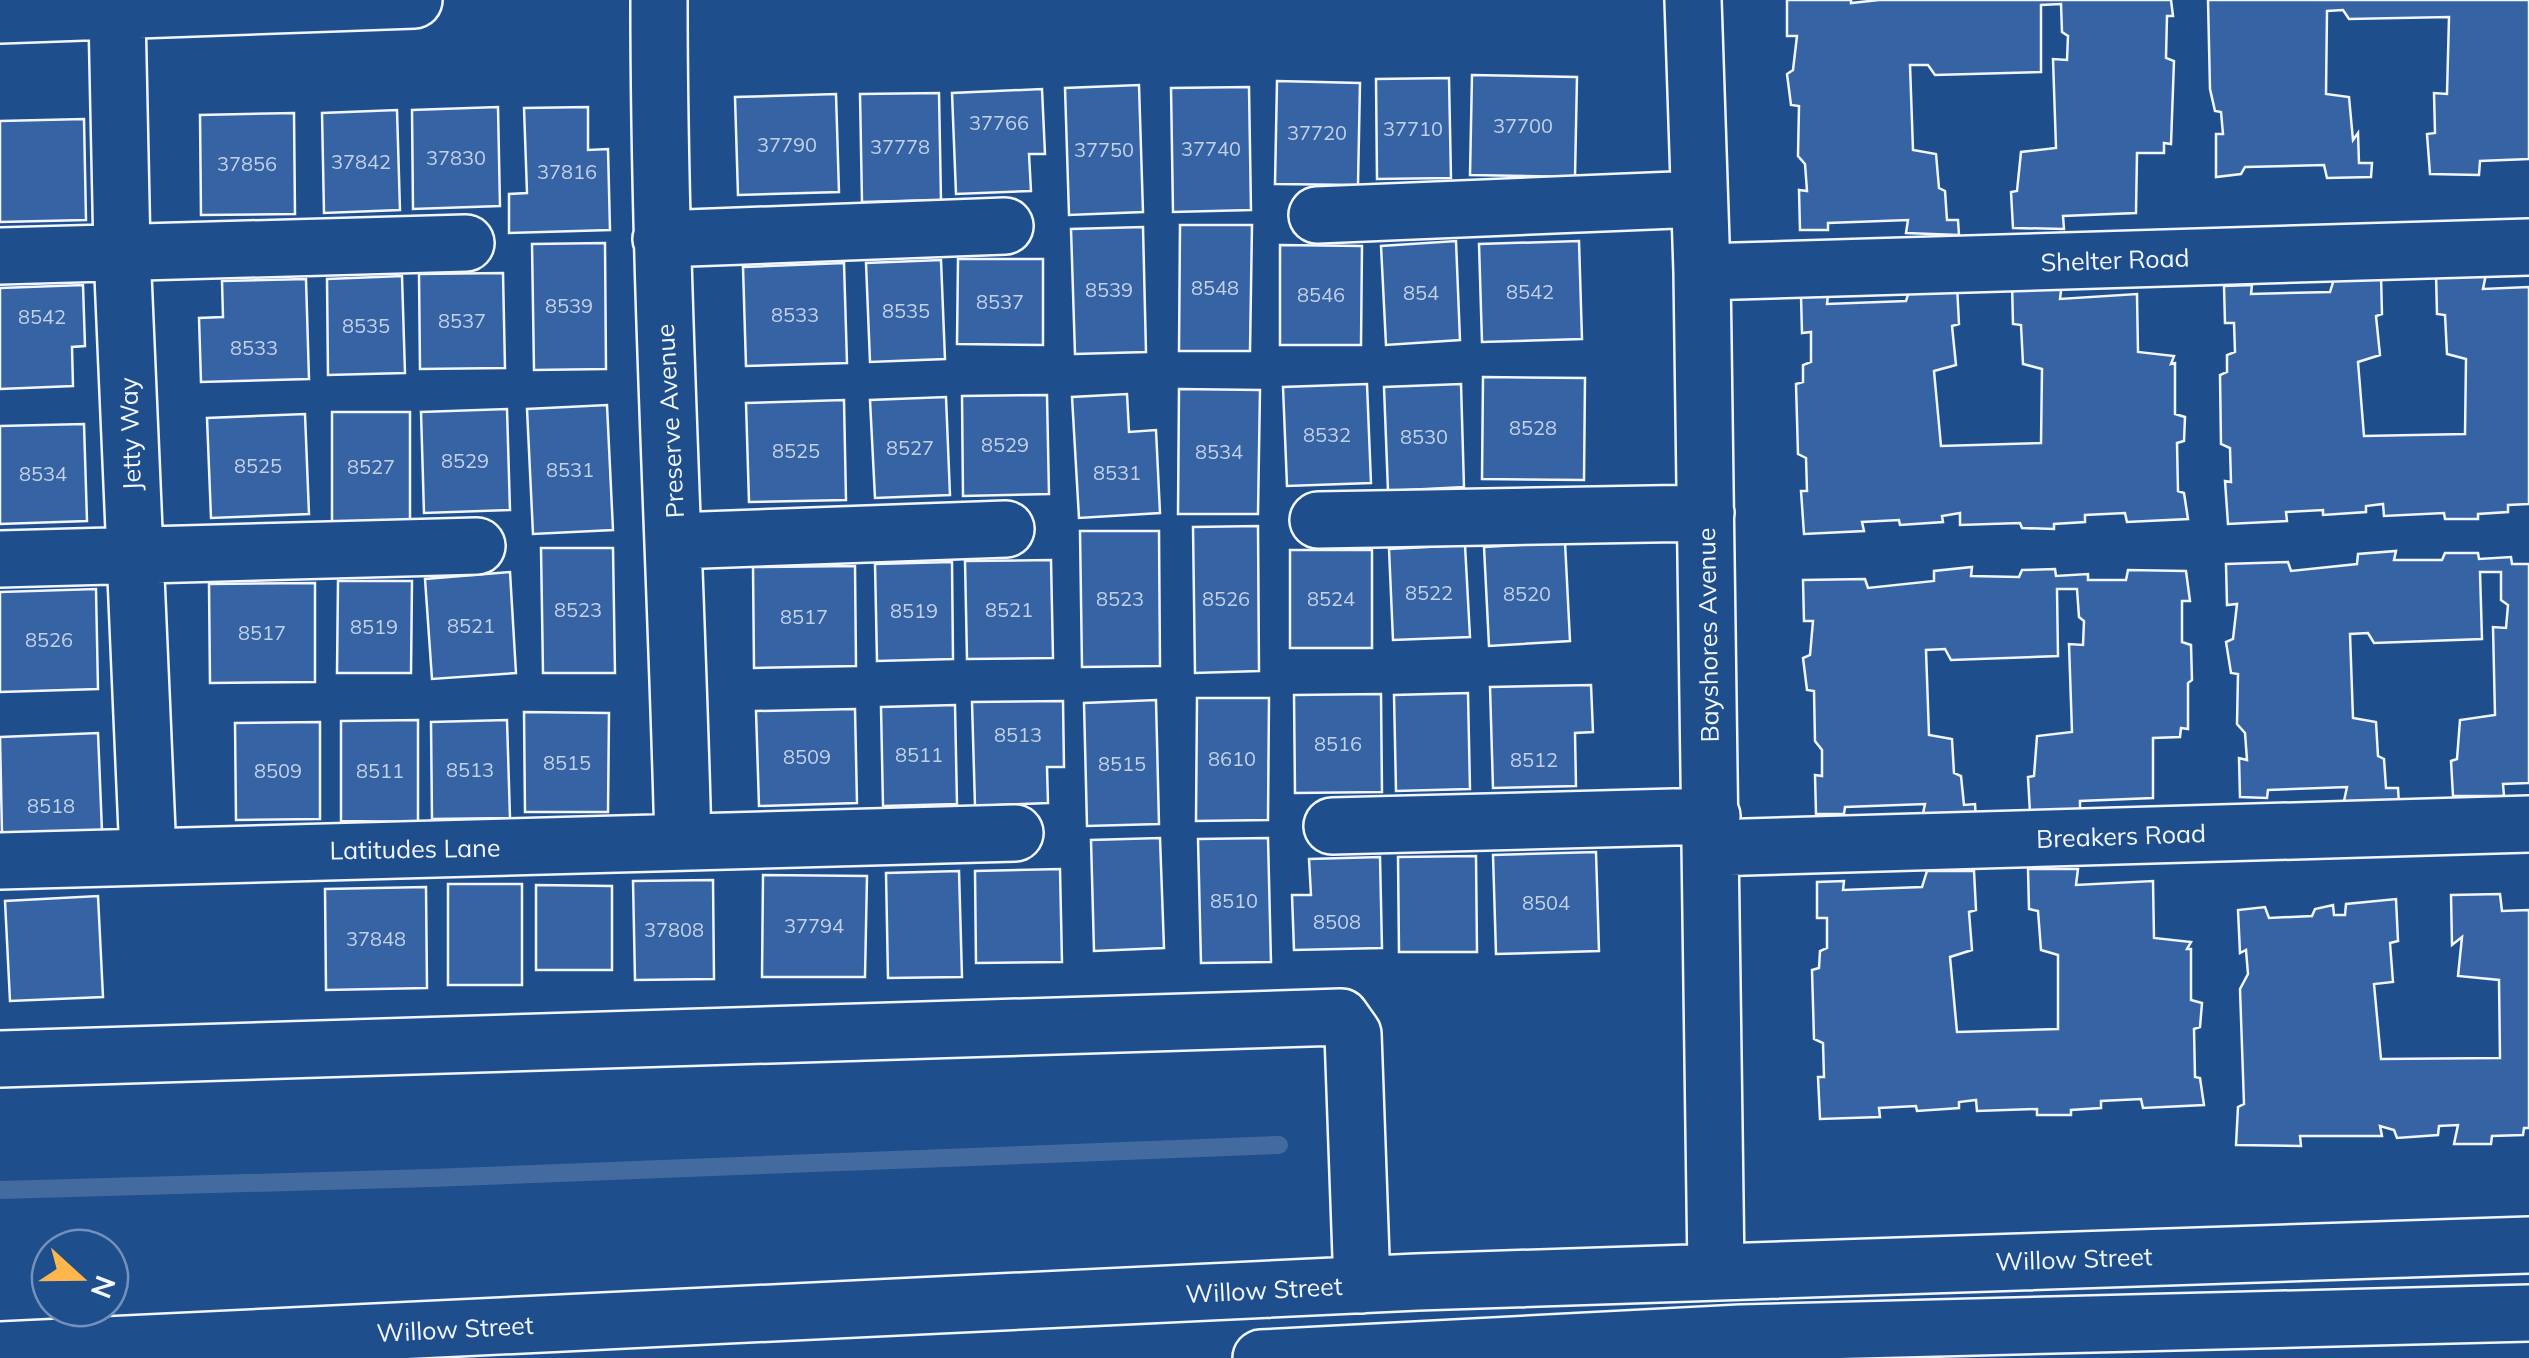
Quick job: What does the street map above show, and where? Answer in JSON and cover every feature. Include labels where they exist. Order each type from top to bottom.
[{"type":"street","points":[[0,16],[117,13],[256,2],[414,0]]},
{"type":"street","name":"Preserve Avenue","points":[[659,0],[661,239],[675,540],[682,842]]},
{"type":"street","name":"Bayshores Avenue","points":[[1692,0],[1702,272],[1716,1270]]},
{"type":"street","name":"Jetty Way","points":[[117,13],[122,252],[148,855]]},
{"type":"street","points":[[1316,215],[1699,199]]},
{"type":"street","points":[[661,239],[1005,226]]},
{"type":"street","points":[[0,256],[466,242]]},
{"type":"street","name":"Shelter Road","points":[[1702,272],[2529,247]]},
{"type":"street","points":[[1318,520],[1706,513]]},
{"type":"street","points":[[675,540],[1006,529]]},
{"type":"street","points":[[0,558],[477,546]]},
{"type":"street","name":"Breakers Road","points":[[1332,826],[1712,832],[2529,824]]},
{"type":"street","name":"Latitudes Lane","points":[[0,861],[1015,832]]},
{"type":"street","points":[[0,1059],[1341,1017],[1353,1034],[1362,1285]]},
{"type":"street","name":"Willow Street","points":[[0,1350],[1716,1270],[2529,1245]]},
{"type":"street","points":[[1261,1358],[1420,1354],[1740,1333],[2529,1313]]},
{"type":"building","points":[[1787,0],[2171,0],[2173,16],[2167,16],[2166,58],[2174,61],[2171,144],[2164,143],[2164,153],[2137,153],[2136,213],[2063,216],[2064,229],[2013,228],[2011,192],[2017,191],[2021,152],[2056,148],[2053,59],[2067,60],[2068,36],[2062,32],[2061,4],[2041,5],[2041,72],[1935,75],[1928,65],[1910,65],[1913,150],[1936,154],[1947,220],[1958,220],[1959,235],[1906,233],[1908,220],[1828,223],[1828,230],[1800,230],[1799,190],[1807,191],[1805,164],[1798,156],[1799,106],[1791,105],[1787,74],[1793,70],[1797,36],[1787,36]]},
{"type":"building","points":[[2208,0],[2529,0],[2529,159],[2480,161],[2479,175],[2430,174],[2427,134],[2435,133],[2434,93],[2447,94],[2449,17],[2349,19],[2343,10],[2327,11],[2326,94],[2349,97],[2353,140],[2358,133],[2359,163],[2372,163],[2371,177],[2327,178],[2324,165],[2245,167],[2241,174],[2216,177],[2216,134],[2223,134],[2221,112],[2215,111],[2210,89]]},
{"type":"building","points":[[1472,75],[1577,77],[1575,177],[1470,175]]},
{"type":"building","points":[[1449,78],[1451,178],[1377,179],[1376,79]]},
{"type":"building","points":[[1277,81],[1360,83],[1358,185],[1275,184]]},
{"type":"building","points":[[1139,85],[1143,212],[1069,215],[1065,88]]},
{"type":"building","points":[[1249,87],[1251,210],[1173,212],[1171,88]]},
{"type":"building","points":[[1042,89],[1045,154],[1029,154],[1031,191],[956,194],[952,93]]},
{"type":"building","points":[[939,93],[941,200],[862,202],[860,94]]},
{"type":"building","points":[[836,94],[839,192],[738,195],[735,97]]},
{"type":"building","points":[[498,107],[500,206],[413,209],[412,110]]},
{"type":"building","points":[[588,107],[588,150],[608,149],[610,230],[509,233],[509,194],[527,193],[524,108]]},
{"type":"building","points":[[397,110],[400,210],[324,213],[322,113]]},
{"type":"building","points":[[294,113],[295,214],[201,215],[200,115]]},
{"type":"building","points":[[84,119],[86,220],[0,222],[0,121]]},
{"type":"building","points":[[1180,225],[1252,225],[1250,351],[1179,351]]},
{"type":"building","points":[[1143,227],[1146,352],[1075,354],[1071,229]]},
{"type":"building","points":[[1456,241],[1460,340],[1386,345],[1381,246]]},
{"type":"building","points":[[1579,241],[1582,339],[1482,342],[1479,244]]},
{"type":"building","points":[[605,243],[606,369],[534,370],[532,244]]},
{"type":"building","points":[[1280,245],[1362,246],[1361,345],[1280,345]]},
{"type":"building","points":[[958,259],[1043,259],[1043,345],[957,344]]},
{"type":"building","points":[[941,260],[945,359],[870,362],[866,263]]},
{"type":"building","points":[[844,263],[847,363],[746,366],[743,267]]},
{"type":"building","points":[[503,273],[505,368],[420,369],[419,274]]},
{"type":"building","points":[[2436,273],[2486,274],[2483,289],[2529,287],[2529,504],[2508,505],[2508,512],[2478,514],[2478,519],[2445,519],[2444,513],[2384,516],[2383,504],[2366,506],[2366,512],[2286,512],[2287,521],[2228,524],[2225,481],[2231,482],[2230,448],[2221,444],[2220,375],[2227,372],[2227,355],[2235,352],[2234,323],[2225,323],[2224,286],[2252,285],[2251,294],[2330,292],[2335,276],[2381,275],[2382,314],[2376,316],[2380,355],[2358,362],[2364,436],[2465,434],[2466,359],[2447,354],[2445,315],[2437,314]]},
{"type":"building","points":[[402,276],[405,373],[328,375],[327,279]]},
{"type":"building","points":[[306,279],[309,379],[201,382],[199,318],[223,317],[222,281]]},
{"type":"building","points":[[2012,283],[2062,283],[2060,299],[2137,294],[2138,352],[2174,356],[2171,364],[2175,363],[2175,414],[2185,417],[2184,441],[2177,443],[2178,491],[2184,493],[2188,519],[2127,522],[2125,513],[2085,515],[2085,522],[2054,524],[2054,529],[2022,528],[2020,523],[1960,525],[1960,513],[1942,516],[1943,522],[1862,522],[1864,531],[1804,534],[1801,491],[1807,491],[1806,458],[1798,454],[1796,384],[1803,382],[1803,365],[1811,362],[1811,332],[1802,333],[1801,296],[1828,295],[1827,304],[1906,301],[1911,285],[1957,285],[1959,324],[1952,326],[1956,365],[1934,371],[1941,446],[2041,443],[2042,369],[2023,364],[2021,325],[2013,324]]},
{"type":"building","points":[[83,285],[85,346],[72,347],[73,386],[0,389],[0,288]]},
{"type":"building","points":[[1483,377],[1585,378],[1584,480],[1482,479]]},
{"type":"building","points":[[1367,384],[1371,483],[1287,486],[1283,387]]},
{"type":"building","points":[[1461,384],[1464,487],[1388,491],[1384,387]]},
{"type":"building","points":[[1179,389],[1260,390],[1258,514],[1178,514]]},
{"type":"building","points":[[1127,394],[1129,432],[1156,430],[1160,513],[1079,518],[1072,397]]},
{"type":"building","points":[[1047,395],[1049,494],[963,496],[962,396]]},
{"type":"building","points":[[946,397],[950,495],[875,498],[870,400]]},
{"type":"building","points":[[844,400],[846,500],[749,502],[746,403]]},
{"type":"building","points":[[607,405],[613,530],[533,534],[527,409]]},
{"type":"building","points":[[507,409],[510,510],[424,513],[421,412]]},
{"type":"building","points":[[332,412],[410,412],[410,522],[332,522]]},
{"type":"building","points":[[305,414],[309,514],[211,518],[207,418]]},
{"type":"building","points":[[84,424],[87,521],[0,524],[0,426]]},
{"type":"building","points":[[1258,526],[1259,671],[1195,673],[1193,527]]},
{"type":"building","points":[[1080,531],[1159,531],[1160,666],[1082,667]]},
{"type":"building","points":[[1565,542],[1570,641],[1489,646],[1484,547]]},
{"type":"building","points":[[1465,545],[1470,637],[1393,640],[1389,549]]},
{"type":"building","points":[[541,548],[613,548],[615,673],[543,673]]},
{"type":"building","points":[[1290,550],[1372,550],[1372,648],[1290,648]]},
{"type":"building","points":[[2396,551],[2394,560],[2442,560],[2445,553],[2478,553],[2479,559],[2511,557],[2512,564],[2529,564],[2529,783],[2503,784],[2504,796],[2453,796],[2451,761],[2457,759],[2460,720],[2495,715],[2493,627],[2506,628],[2508,605],[2501,600],[2501,572],[2480,572],[2482,639],[2374,643],[2368,633],[2350,634],[2353,718],[2376,722],[2378,756],[2384,759],[2386,788],[2398,788],[2399,804],[2344,801],[2347,787],[2268,790],[2267,798],[2240,797],[2239,758],[2247,760],[2245,733],[2237,724],[2238,674],[2231,673],[2226,642],[2233,639],[2237,604],[2227,605],[2226,564],[2288,562],[2291,571],[2357,564],[2358,554]]},
{"type":"building","points":[[1051,560],[1053,658],[967,659],[965,561]]},
{"type":"building","points":[[952,562],[953,659],[877,661],[875,564]]},
{"type":"building","points":[[855,566],[856,666],[754,668],[753,567]]},
{"type":"building","points":[[1972,567],[1971,576],[2019,577],[2022,570],[2055,569],[2056,576],[2088,574],[2088,580],[2126,580],[2128,570],[2186,571],[2190,601],[2182,601],[2182,642],[2191,645],[2188,729],[2181,728],[2180,737],[2153,738],[2153,798],[2080,801],[2080,813],[2030,813],[2028,777],[2034,776],[2037,736],[2072,732],[2069,644],[2083,645],[2084,621],[2079,617],[2077,589],[2057,589],[2058,656],[1951,660],[1945,649],[1926,650],[1929,735],[1952,739],[1954,773],[1961,776],[1964,805],[1975,804],[1976,821],[1922,818],[1925,804],[1845,807],[1844,814],[1816,814],[1815,775],[1822,776],[1822,750],[1815,741],[1814,691],[1807,690],[1803,658],[1810,655],[1813,621],[1804,621],[1803,580],[1865,579],[1868,588],[1934,581],[1934,571]]},
{"type":"building","points":[[510,572],[516,673],[432,679],[425,579]]},
{"type":"building","points":[[338,581],[412,581],[411,673],[337,673]]},
{"type":"building","points":[[315,583],[315,682],[210,683],[209,584]]},
{"type":"building","points":[[96,589],[98,689],[0,692],[0,592]]},
{"type":"building","points":[[1591,685],[1593,732],[1575,733],[1576,786],[1493,788],[1490,687]]},
{"type":"building","points":[[1468,693],[1470,789],[1396,791],[1394,695]]},
{"type":"building","points":[[1381,694],[1382,792],[1295,793],[1294,695]]},
{"type":"building","points":[[1197,698],[1269,698],[1268,820],[1196,821]]},
{"type":"building","points":[[1156,700],[1159,824],[1087,826],[1084,703]]},
{"type":"building","points":[[1063,701],[1064,767],[1047,767],[1048,803],[975,806],[972,702]]},
{"type":"building","points":[[955,705],[957,804],[883,806],[881,707]]},
{"type":"building","points":[[855,709],[857,803],[759,806],[756,711]]},
{"type":"building","points":[[524,712],[609,713],[608,812],[525,812]]},
{"type":"building","points":[[418,720],[418,822],[341,821],[341,721]]},
{"type":"building","points":[[507,720],[510,818],[432,819],[431,722]]},
{"type":"building","points":[[320,722],[320,819],[236,820],[235,723]]},
{"type":"building","points":[[98,733],[102,831],[2,834],[0,737]]},
{"type":"building","points":[[1160,838],[1164,948],[1094,951],[1091,840]]},
{"type":"building","points":[[1268,838],[1271,962],[1201,963],[1198,839]]},
{"type":"building","points":[[1596,852],[1599,951],[1496,954],[1493,855]]},
{"type":"building","points":[[1476,856],[1477,952],[1399,952],[1398,857]]},
{"type":"building","points":[[1380,857],[1382,948],[1294,950],[1292,895],[1311,895],[1309,859]]},
{"type":"building","points":[[1060,869],[1062,962],[976,963],[975,871]]},
{"type":"building","points":[[2028,869],[2078,869],[2076,885],[2153,881],[2154,938],[2191,942],[2187,949],[2191,949],[2191,1000],[2202,1003],[2200,1027],[2194,1029],[2195,1077],[2200,1078],[2204,1105],[2143,1108],[2141,1099],[2101,1101],[2101,1108],[2071,1110],[2071,1115],[2037,1115],[2037,1109],[1977,1111],[1976,1100],[1959,1102],[1959,1108],[1879,1108],[1880,1117],[1820,1119],[1818,1077],[1824,1077],[1823,1043],[1814,1039],[1812,970],[1819,968],[1820,951],[1827,948],[1827,918],[1817,918],[1817,882],[1844,881],[1843,890],[1922,887],[1927,871],[1974,871],[1976,910],[1969,912],[1972,950],[1950,957],[1957,1032],[2058,1029],[2058,955],[2041,950],[2038,911],[2029,909]]},
{"type":"building","points":[[959,871],[962,977],[888,978],[886,873]]},
{"type":"building","points":[[763,875],[867,876],[865,977],[762,977]]},
{"type":"building","points":[[713,880],[714,979],[635,980],[633,881]]},
{"type":"building","points":[[448,884],[522,884],[522,985],[448,985]]},
{"type":"building","points":[[536,885],[612,886],[612,970],[536,970]]},
{"type":"building","points":[[426,887],[427,988],[326,990],[325,889]]},
{"type":"building","points":[[2500,894],[2502,911],[2529,910],[2529,1128],[2524,1128],[2523,1135],[2492,1136],[2491,1144],[2454,1144],[2458,1125],[2439,1126],[2438,1135],[2397,1138],[2394,1130],[2380,1126],[2382,1136],[2300,1136],[2301,1146],[2236,1145],[2238,1107],[2244,1104],[2240,989],[2248,974],[2246,950],[2240,953],[2238,910],[2265,907],[2269,918],[2312,916],[2315,909],[2333,905],[2334,915],[2345,915],[2346,904],[2396,899],[2398,941],[2390,943],[2393,982],[2374,984],[2381,1059],[2500,1058],[2499,980],[2458,976],[2462,937],[2452,945],[2451,895]]},
{"type":"building","points":[[98,896],[103,997],[10,1001],[5,901]]},
{"type":"waterway","points":[[0,1190],[430,1178],[1279,1145]]}]
